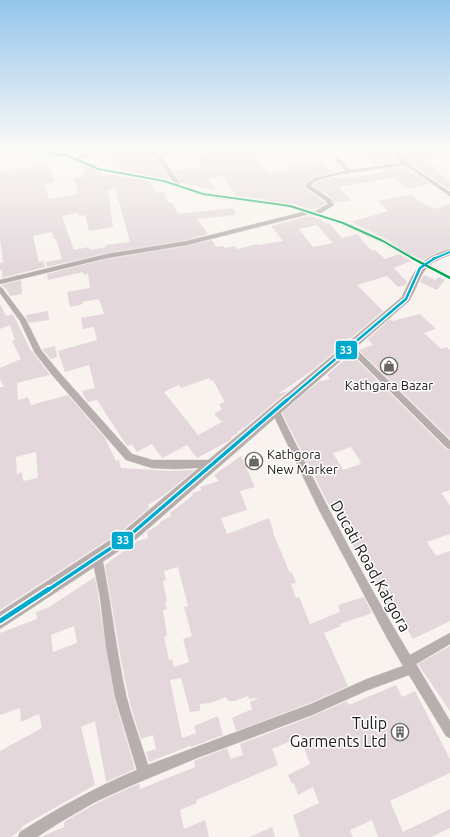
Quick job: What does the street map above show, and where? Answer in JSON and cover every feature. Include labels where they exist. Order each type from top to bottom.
[{"type":"main road","points":[[0,621],[129,536],[406,299],[423,264],[433,257],[450,252]]},
{"type":"street","points":[[188,189],[210,195],[290,206],[312,213],[383,241],[450,278]]},
{"type":"street","points":[[0,282],[107,256],[187,243],[312,213],[331,205],[328,200],[312,189]]},
{"type":"street","points":[[0,277],[12,278]]},
{"type":"street","points":[[0,289],[23,320],[38,351],[56,374],[129,457],[152,464],[214,464]]},
{"type":"street","points":[[350,347],[450,446]]},
{"type":"street","name":"Ducati Road,Katgora","points":[[275,410],[321,505],[410,666],[450,732]]},
{"type":"street","points":[[97,557],[105,596],[111,646],[121,698],[145,774]]},
{"type":"street","points":[[25,837],[41,826],[108,788],[208,747],[307,711],[410,666],[450,638]]},
{"type":"building","points":[[0,189],[46,189],[49,199],[79,194],[77,189],[111,189],[108,190],[113,227],[89,231],[85,215],[79,216],[78,213],[62,216],[74,250],[89,247],[90,250],[106,247],[105,245],[130,242],[115,189],[153,189],[155,193],[164,192],[168,203],[172,202],[178,214],[233,208],[236,215],[197,219],[208,234],[187,240],[107,253],[47,267],[46,262],[62,259],[56,239],[54,239],[52,232],[33,236],[39,262],[44,261],[45,267],[2,278],[0,263],[3,262],[0,240]]},
{"type":"building","points":[[231,189],[306,189],[326,203],[318,208],[311,209],[290,203],[236,196]]},
{"type":"building","points":[[318,189],[341,189],[351,200],[334,203],[331,198]]},
{"type":"building","points":[[411,194],[420,202],[434,209],[450,204],[450,248],[439,251],[423,260],[386,239],[351,222],[388,211],[378,201]]},
{"type":"building","points":[[309,216],[320,219],[325,224],[329,223],[342,238],[357,234],[372,251],[375,250],[385,259],[399,254],[411,261],[394,268],[407,282],[406,285],[398,287],[387,276],[357,285],[383,311],[351,338],[344,340],[346,342],[313,370],[278,394],[288,391],[237,432],[238,433],[231,437],[232,438],[229,441],[197,458],[187,445],[162,458],[152,444],[137,452],[132,444],[127,446],[97,400],[88,402],[85,398],[82,391],[95,388],[89,365],[65,372],[58,351],[97,340],[94,327],[83,329],[81,318],[104,314],[99,299],[82,302],[83,304],[70,307],[67,292],[90,288],[88,274],[84,275],[83,272],[48,280],[47,274],[107,259],[187,246],[212,240],[216,247],[223,246],[225,248],[235,246],[237,249],[257,244],[259,245],[283,241],[271,226]],"holes":[[[317,225],[329,239],[333,243],[313,247],[299,229]],[[209,378],[210,381],[213,380],[225,402],[219,404],[222,409],[214,414],[222,422],[198,435],[164,392],[179,385],[181,388]]]},
{"type":"building","points":[[424,275],[435,280],[439,277],[445,280],[437,290],[420,282]]},
{"type":"building","points":[[21,280],[22,294],[10,296],[7,290],[2,286],[2,285]]},
{"type":"building","points":[[0,304],[6,316],[13,314],[31,351],[50,375],[17,383],[18,400],[28,397],[31,405],[68,395],[105,438],[116,461],[119,460],[121,468],[170,471],[195,470],[164,495],[148,505],[149,508],[123,530],[0,610],[0,387],[4,387],[0,379],[0,368],[21,359],[12,341],[15,340],[10,325],[0,329]],"holes":[[[36,452],[38,478],[23,481],[22,472],[17,474],[16,457]]]},
{"type":"building","points":[[48,311],[49,320],[29,323],[26,318],[26,315]]},
{"type":"building","points":[[420,314],[436,329],[424,333],[441,349],[447,347],[450,350],[450,439],[359,350],[373,345],[368,339],[390,319],[392,321]]},
{"type":"building","points":[[55,346],[57,357],[51,359],[42,349]]},
{"type":"building","points":[[351,354],[446,449],[450,450],[450,490],[441,493],[450,505],[450,534],[427,542],[436,556],[450,551],[450,621],[413,639],[398,615],[393,618],[356,547],[354,548],[332,507],[330,507],[282,413],[318,382],[330,379],[327,375]],"holes":[[[351,447],[361,462],[359,462],[361,464],[343,470],[333,453]]]},
{"type":"building","points":[[241,456],[255,487],[240,491],[247,510],[221,518],[227,534],[269,518],[273,533],[290,573],[292,572],[296,583],[291,584],[296,598],[299,597],[310,624],[340,612],[338,605],[364,597],[372,613],[340,624],[341,626],[324,633],[348,686],[310,703],[236,731],[232,718],[252,709],[250,702],[259,698],[249,699],[248,696],[235,701],[228,701],[226,697],[211,703],[200,704],[200,711],[190,712],[181,678],[170,680],[182,738],[196,733],[194,726],[218,716],[223,735],[149,762],[146,752],[156,749],[153,735],[141,739],[130,704],[105,565],[137,541],[148,538],[147,532],[171,516],[170,513],[193,495],[192,493],[202,490],[200,487],[219,481],[214,475]],"holes":[[[178,567],[188,606],[184,607],[192,636],[183,639],[189,662],[174,667],[172,659],[169,660],[164,637],[167,636],[163,610],[167,609],[163,581],[166,580],[164,571]]]},
{"type":"building","points":[[95,577],[114,697],[135,769],[106,782],[95,721],[81,727],[95,785],[21,827],[22,829],[11,837],[0,837],[0,751],[42,728],[39,714],[21,722],[20,708],[0,715],[0,633],[37,619],[36,612],[49,607]],"holes":[[[74,626],[77,643],[53,652],[51,635]]]},
{"type":"building","points":[[450,646],[450,711],[418,664]]},
{"type":"building","points":[[396,685],[402,697],[415,691],[450,759],[450,773],[390,801],[403,832],[450,809],[450,828],[431,837],[378,837],[372,820],[350,830],[353,837],[300,837],[293,815],[319,803],[313,787],[298,795],[294,783],[292,784],[288,775],[310,764],[300,737],[272,749],[278,765],[196,800],[197,803],[180,810],[184,829],[205,820],[209,837],[41,837],[64,827],[64,822],[95,804],[131,787],[139,784],[140,789],[195,767],[194,761],[227,748],[231,759],[243,755],[240,744],[313,716],[347,701],[349,705]]},
{"type":"building","points":[[272,827],[275,837],[250,837]]},
{"type":"transit line","points":[[188,189],[203,194],[290,206],[343,223],[383,241],[450,278]]},
{"type":"transit line","name":"33","points":[[0,621],[129,536],[406,299],[420,268],[431,259],[450,252]]},
{"type":"place","name":"Kathgara Bazar","points":[[389,366]]},
{"type":"place","name":"Kathgora New Marker","points":[[254,461]]},
{"type":"place","name":"Tulip Garments Ltd","points":[[400,732]]}]
